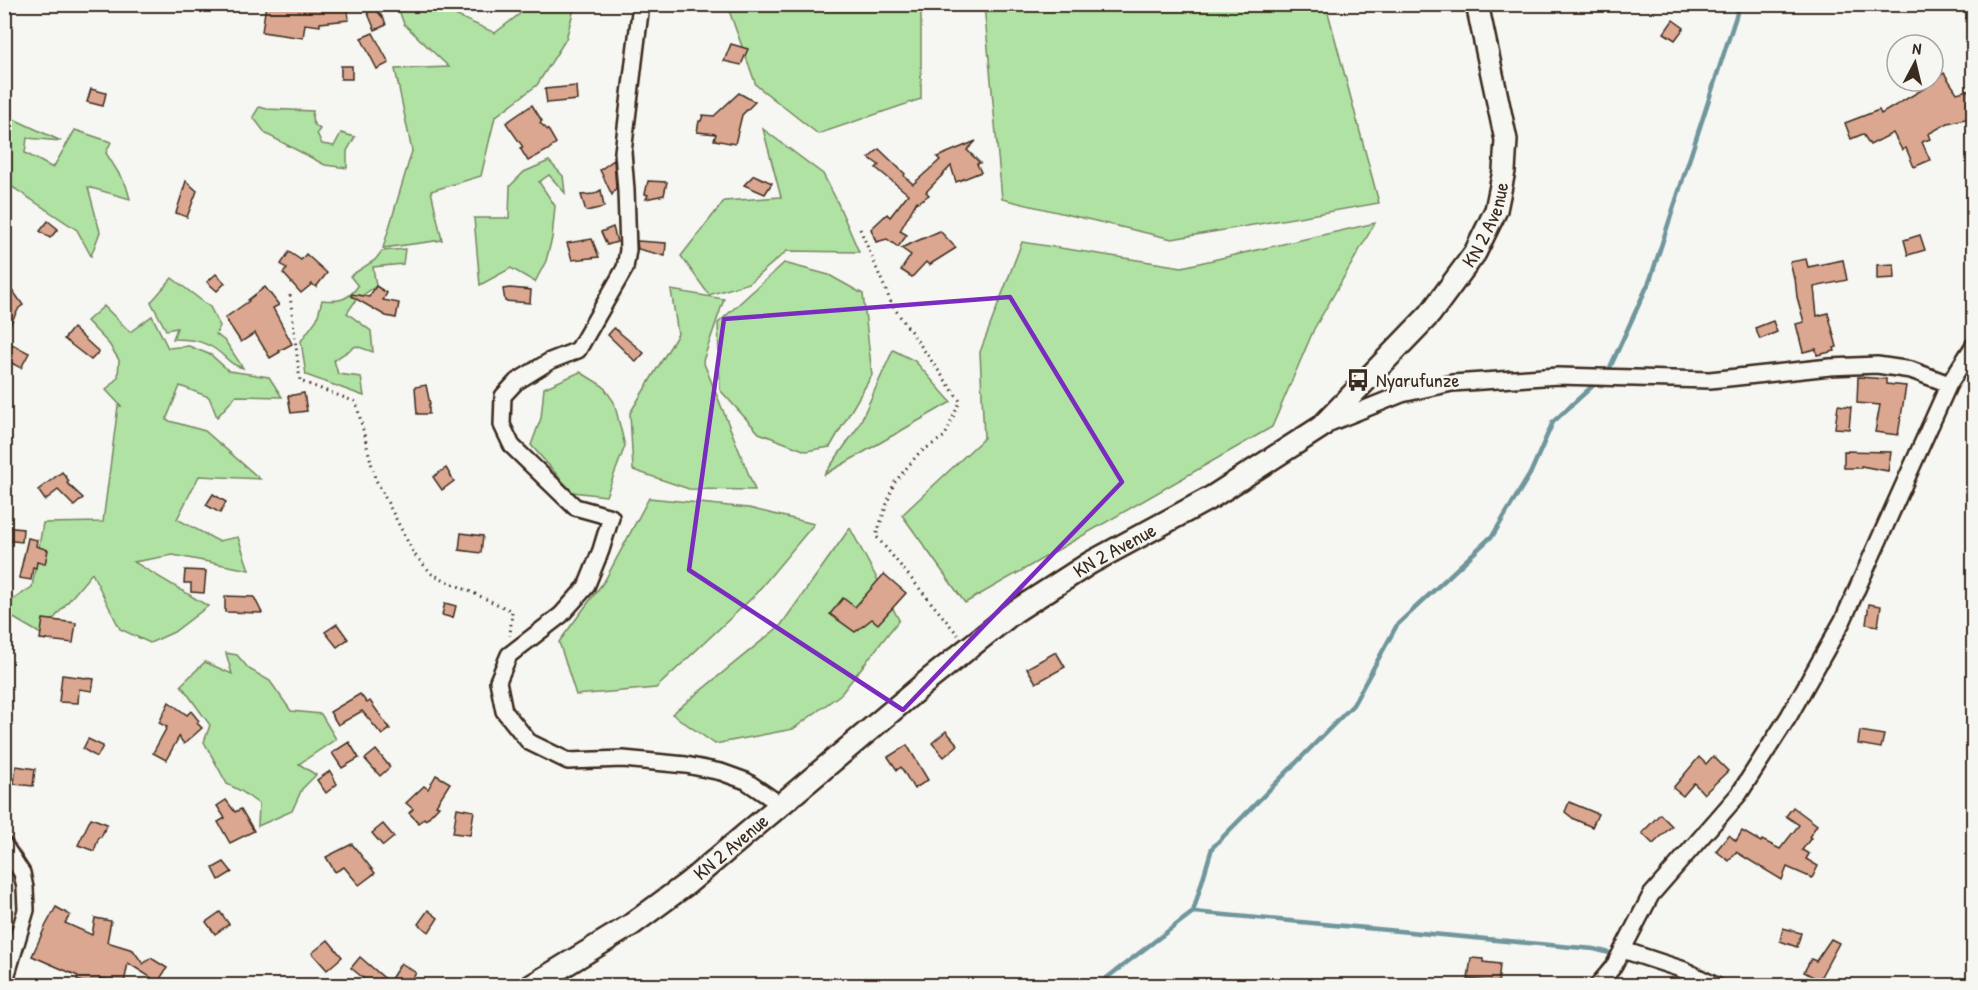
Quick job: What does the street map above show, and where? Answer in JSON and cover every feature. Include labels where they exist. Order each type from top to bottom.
[{"type":"main road","name":"KN 2 Avenue","points":[[531,986],[631,925],[688,883],[1014,612],[1090,563],[1212,497],[1321,427],[1430,314],[1475,253],[1496,210],[1504,171],[1506,140],[1478,4]]},
{"type":"street","points":[[641,4],[623,152],[628,250],[625,268],[578,350],[550,361],[516,382],[503,396],[502,424],[512,446],[575,507],[611,517],[586,587],[561,615],[509,655],[498,681],[504,711],[529,742],[568,761],[623,759],[686,765],[721,772],[746,781],[781,805]]},
{"type":"street","points":[[1597,986],[1614,966],[1651,895],[1739,794],[1794,706],[1843,620],[1949,384],[1974,345]]},
{"type":"street","points":[[1321,427],[1402,394],[1452,383],[1546,377],[1710,380],[1830,367],[1877,365],[1911,370],[1949,384]]},
{"type":"street","points":[[4,845],[22,873],[26,910],[4,984]]},
{"type":"street","points":[[1623,950],[1684,970],[1716,986]]},
{"type":"path","points":[[860,229],[892,305],[960,401],[945,436],[919,453],[894,483],[876,536],[969,648]]},
{"type":"path","points":[[290,295],[300,381],[356,402],[375,478],[414,554],[432,574],[512,611],[509,655]]},
{"type":"highlighted area","points":[[1010,297],[1122,482],[903,710],[689,570],[724,319]]},
{"type":"green space","points":[[397,5],[433,5],[495,33],[526,9],[575,5],[566,39],[537,85],[495,117],[481,176],[431,191],[442,240],[383,248],[412,151],[395,69],[449,67],[404,24]]},
{"type":"green space","points":[[727,5],[921,5],[921,99],[818,134],[756,85]]},
{"type":"green space","points":[[984,5],[1326,5],[1379,203],[1172,239],[1002,199]]},
{"type":"green space","points":[[259,107],[313,111],[313,122],[320,129],[317,133],[322,144],[334,146],[341,133],[355,137],[347,151],[347,168],[325,165],[266,134],[253,117]]},
{"type":"green space","points":[[5,115],[61,141],[27,138],[25,153],[53,168],[75,130],[111,142],[106,153],[126,185],[130,199],[88,187],[100,232],[91,256],[77,230],[5,182]]},
{"type":"green space","points":[[763,129],[823,174],[859,252],[787,251],[749,283],[709,295],[681,256],[724,201],[781,197]]},
{"type":"green space","points":[[549,161],[563,176],[565,193],[549,175],[539,182],[555,206],[552,238],[546,261],[535,282],[511,268],[480,285],[474,218],[509,218],[510,186],[524,172]]},
{"type":"green space","points":[[1375,223],[1314,329],[1272,427],[965,603],[902,515],[984,438],[980,352],[1022,242],[1182,267]]},
{"type":"green space","points":[[405,249],[403,264],[373,267],[376,286],[356,300],[347,313],[371,331],[373,352],[356,346],[334,360],[338,374],[361,377],[364,396],[306,375],[301,341],[317,319],[322,300],[333,301],[347,297],[358,286],[350,276],[375,260],[382,251]]},
{"type":"green space","points":[[784,263],[829,275],[863,294],[872,375],[830,447],[806,451],[759,433],[720,390],[718,323]]},
{"type":"green space","points":[[172,278],[210,307],[220,326],[216,334],[226,342],[243,368],[205,344],[173,339],[177,328],[166,330],[151,302]]},
{"type":"green space","points":[[671,290],[724,299],[703,361],[755,490],[689,489],[633,470],[630,413],[678,334]]},
{"type":"green space","points":[[104,306],[130,332],[152,316],[168,348],[189,346],[211,355],[229,371],[269,377],[282,397],[236,396],[217,417],[209,397],[180,386],[166,420],[205,431],[260,479],[199,476],[177,519],[218,541],[238,537],[249,570],[173,555],[134,562],[208,606],[174,632],[150,643],[120,629],[92,573],[41,634],[5,613],[5,605],[32,587],[43,523],[103,522],[118,406],[121,406],[106,390],[118,377],[119,360],[109,344],[87,321]]},
{"type":"green space","points":[[893,350],[915,361],[951,402],[824,475],[858,427]]},
{"type":"green space","points":[[580,372],[603,386],[614,402],[625,446],[606,496],[572,492],[531,445],[541,418],[544,388]]},
{"type":"green space","points":[[649,498],[749,508],[814,524],[753,597],[656,688],[576,695],[559,642],[605,580]]},
{"type":"green space","points":[[850,528],[899,620],[841,694],[793,729],[715,744],[672,714],[781,625]]},
{"type":"green space","points":[[226,653],[237,655],[249,669],[270,681],[291,711],[321,714],[336,739],[299,764],[316,775],[302,789],[292,811],[258,826],[259,804],[227,784],[204,742],[210,725],[181,685],[205,662],[232,674]]},
{"type":"building","points":[[266,4],[347,4],[349,20],[320,23],[320,26],[305,24],[303,38],[262,32]]},
{"type":"building","points":[[364,4],[371,4],[384,19],[386,25],[375,30]]},
{"type":"building","points":[[1673,20],[1684,28],[1675,40],[1664,33]]},
{"type":"building","points":[[373,33],[389,63],[377,69],[361,38]]},
{"type":"building","points":[[731,44],[748,49],[741,65],[724,61]]},
{"type":"building","points":[[341,66],[352,66],[352,79],[341,79]]},
{"type":"building","points":[[1945,75],[1957,93],[1968,90],[1974,106],[1974,117],[1948,123],[1928,134],[1930,139],[1922,142],[1930,160],[1914,167],[1906,148],[1902,150],[1893,133],[1870,145],[1863,134],[1851,139],[1845,123],[1879,110],[1881,114],[1916,93],[1945,93]]},
{"type":"building","points":[[576,86],[577,100],[547,103],[545,89]]},
{"type":"building","points":[[91,89],[106,93],[103,106],[87,102]]},
{"type":"building","points":[[739,93],[755,102],[742,115],[735,144],[714,140],[716,134],[697,132],[703,115],[714,116]]},
{"type":"building","points":[[532,105],[542,121],[540,123],[549,131],[556,143],[528,161],[520,148],[523,147],[506,123]]},
{"type":"building","points":[[976,141],[967,150],[980,163],[977,164],[981,172],[956,182],[951,166],[926,192],[929,195],[917,201],[900,231],[907,235],[898,247],[887,239],[876,242],[871,229],[887,214],[890,217],[908,194],[876,168],[879,165],[869,158],[879,149],[913,184],[940,160],[937,157]]},
{"type":"building","points":[[614,160],[616,188],[612,195],[600,170]]},
{"type":"building","points":[[754,175],[772,183],[765,194],[744,185]]},
{"type":"building","points":[[186,181],[197,191],[187,217],[176,213]]},
{"type":"building","points":[[648,181],[667,182],[664,195],[646,199]]},
{"type":"building","points":[[601,190],[604,207],[586,211],[581,195],[594,194]]},
{"type":"building","points":[[48,221],[58,229],[50,238],[40,231]]},
{"type":"building","points":[[613,227],[617,242],[607,245],[601,232]]},
{"type":"building","points":[[940,231],[956,248],[929,265],[926,262],[912,277],[901,270],[911,255],[901,248]]},
{"type":"building","points":[[1920,235],[1925,250],[1908,255],[1904,240]]},
{"type":"building","points":[[592,239],[599,257],[572,260],[567,243]]},
{"type":"building","points":[[637,241],[666,243],[665,256],[638,249]]},
{"type":"building","points":[[289,252],[301,260],[306,254],[327,273],[316,287],[312,284],[301,293],[283,273],[287,269],[281,264]]},
{"type":"building","points":[[1806,259],[1808,267],[1843,260],[1847,280],[1814,287],[1817,316],[1828,313],[1837,347],[1834,348],[1835,351],[1817,355],[1816,349],[1803,352],[1796,324],[1804,322],[1790,262]]},
{"type":"building","points":[[1894,264],[1895,278],[1877,279],[1877,265]]},
{"type":"building","points":[[216,274],[225,283],[217,291],[207,282]]},
{"type":"building","points":[[376,286],[387,293],[383,300],[399,303],[396,318],[386,316],[351,296],[352,294],[369,297]]},
{"type":"building","points":[[265,287],[279,305],[273,308],[292,344],[270,358],[255,333],[241,342],[225,318]]},
{"type":"building","points":[[503,289],[531,290],[530,303],[505,301]]},
{"type":"building","points":[[13,291],[23,305],[19,308],[4,336],[4,297]]},
{"type":"building","points":[[1773,321],[1777,332],[1760,339],[1755,328]]},
{"type":"building","points":[[73,328],[99,352],[91,360],[64,339]]},
{"type":"building","points":[[614,328],[644,353],[636,362],[608,335]]},
{"type":"building","points":[[4,340],[29,353],[21,368],[4,359]]},
{"type":"building","points":[[1858,377],[1886,379],[1886,384],[1906,386],[1898,435],[1875,432],[1880,405],[1857,403]]},
{"type":"building","points":[[426,385],[430,404],[429,414],[417,414],[415,387]]},
{"type":"building","points":[[304,393],[307,411],[291,413],[288,396]]},
{"type":"building","points":[[1838,405],[1851,407],[1849,429],[1835,428]]},
{"type":"building","points":[[1844,451],[1891,452],[1888,471],[1861,466],[1861,468],[1844,468]]},
{"type":"building","points":[[446,468],[454,481],[442,490],[433,477]]},
{"type":"building","points":[[62,472],[69,481],[67,483],[83,498],[74,506],[58,490],[45,500],[38,490]]},
{"type":"building","points":[[213,494],[226,502],[220,513],[206,505]]},
{"type":"building","points":[[4,527],[23,529],[22,542],[4,540]]},
{"type":"building","points":[[461,533],[483,536],[481,553],[459,550]]},
{"type":"building","points":[[28,538],[37,540],[36,546],[48,550],[45,564],[37,562],[36,568],[33,567],[31,580],[19,578]]},
{"type":"building","points":[[185,570],[206,571],[204,593],[191,592],[191,583],[184,583]]},
{"type":"building","points":[[884,574],[906,593],[878,624],[872,619],[855,632],[830,614],[843,598],[855,607]]},
{"type":"building","points":[[225,596],[254,597],[262,613],[225,612]]},
{"type":"building","points":[[445,603],[456,606],[453,618],[442,615]]},
{"type":"building","points":[[1869,604],[1881,606],[1878,626],[1866,624]]},
{"type":"building","points":[[43,619],[76,623],[73,643],[40,639]]},
{"type":"building","points":[[337,624],[348,639],[337,647],[325,632]]},
{"type":"building","points":[[1056,652],[1065,667],[1036,683],[1027,668]]},
{"type":"building","points":[[62,675],[94,679],[92,691],[79,689],[78,703],[59,702]]},
{"type":"building","points":[[360,694],[367,703],[370,701],[390,729],[382,735],[362,711],[338,725],[330,712]]},
{"type":"building","points":[[169,702],[187,715],[191,711],[202,728],[184,744],[179,737],[166,760],[153,753],[167,727],[159,723]]},
{"type":"building","points":[[946,731],[958,745],[944,757],[932,743]]},
{"type":"building","points":[[1860,731],[1884,735],[1881,748],[1858,744]]},
{"type":"building","points":[[88,739],[103,746],[97,757],[83,749]]},
{"type":"building","points":[[349,742],[359,758],[342,768],[332,753]]},
{"type":"building","points":[[907,745],[928,780],[914,789],[901,767],[897,770],[888,757]]},
{"type":"building","points":[[376,750],[390,767],[380,776],[365,759]]},
{"type":"building","points":[[1713,756],[1728,771],[1704,794],[1694,783],[1683,796],[1673,788],[1699,757],[1706,764]]},
{"type":"building","points":[[16,766],[35,769],[33,786],[14,784]]},
{"type":"building","points":[[330,771],[337,784],[326,793],[317,780]]},
{"type":"building","points":[[436,775],[450,783],[436,805],[439,806],[426,820],[424,818],[419,823],[409,813],[413,809],[406,803],[424,786],[428,789]]},
{"type":"building","points":[[226,800],[235,812],[241,809],[254,831],[230,843],[218,822],[225,818],[217,806]]},
{"type":"building","points":[[1569,802],[1598,814],[1592,827],[1565,812]]},
{"type":"building","points":[[1793,807],[1817,825],[1802,850],[1809,854],[1806,859],[1818,866],[1812,878],[1787,867],[1782,880],[1736,852],[1729,861],[1716,851],[1729,835],[1736,841],[1742,831],[1761,842],[1762,840],[1780,849],[1799,825],[1786,816]]},
{"type":"building","points":[[457,808],[474,811],[470,835],[453,833]]},
{"type":"building","points":[[1660,814],[1672,826],[1653,844],[1642,833]]},
{"type":"building","points":[[91,818],[107,824],[94,851],[78,845]]},
{"type":"building","points":[[383,824],[394,837],[383,846],[372,833]]},
{"type":"building","points":[[352,844],[375,873],[359,885],[344,867],[335,872],[326,857]]},
{"type":"building","points":[[224,862],[232,872],[219,880],[213,868]]},
{"type":"building","points":[[56,907],[70,915],[65,923],[92,935],[95,918],[111,921],[107,942],[133,950],[143,964],[151,958],[167,968],[158,982],[128,963],[124,983],[100,978],[96,986],[91,986],[77,980],[78,976],[32,956]]},
{"type":"building","points":[[428,910],[438,918],[429,932],[418,924]]},
{"type":"building","points":[[220,912],[229,924],[215,934],[206,922]]},
{"type":"building","points":[[1783,928],[1801,933],[1797,947],[1780,941]]},
{"type":"building","points":[[1831,939],[1839,943],[1819,980],[1804,972],[1811,959],[1816,961]]},
{"type":"building","points":[[328,940],[342,957],[327,970],[312,953]]},
{"type":"building","points":[[360,957],[389,982],[401,963],[416,973],[408,986],[373,986],[351,968]]},
{"type":"building","points":[[1471,958],[1500,964],[1498,986],[1482,986],[1483,981],[1468,979]]},
{"type":"waterway","points":[[1607,374],[1650,280],[1740,4]]},
{"type":"waterway","points":[[1193,912],[1212,848],[1353,705],[1397,625],[1493,535],[1530,474],[1553,422],[1598,381]]},
{"type":"waterway","points":[[1096,986],[1193,912],[1594,949],[1618,955]]},
{"type":"waterway","points":[[1718,982],[1730,986]]},
{"type":"place","name":"Nyarufunze","points":[[1358,380]]}]
